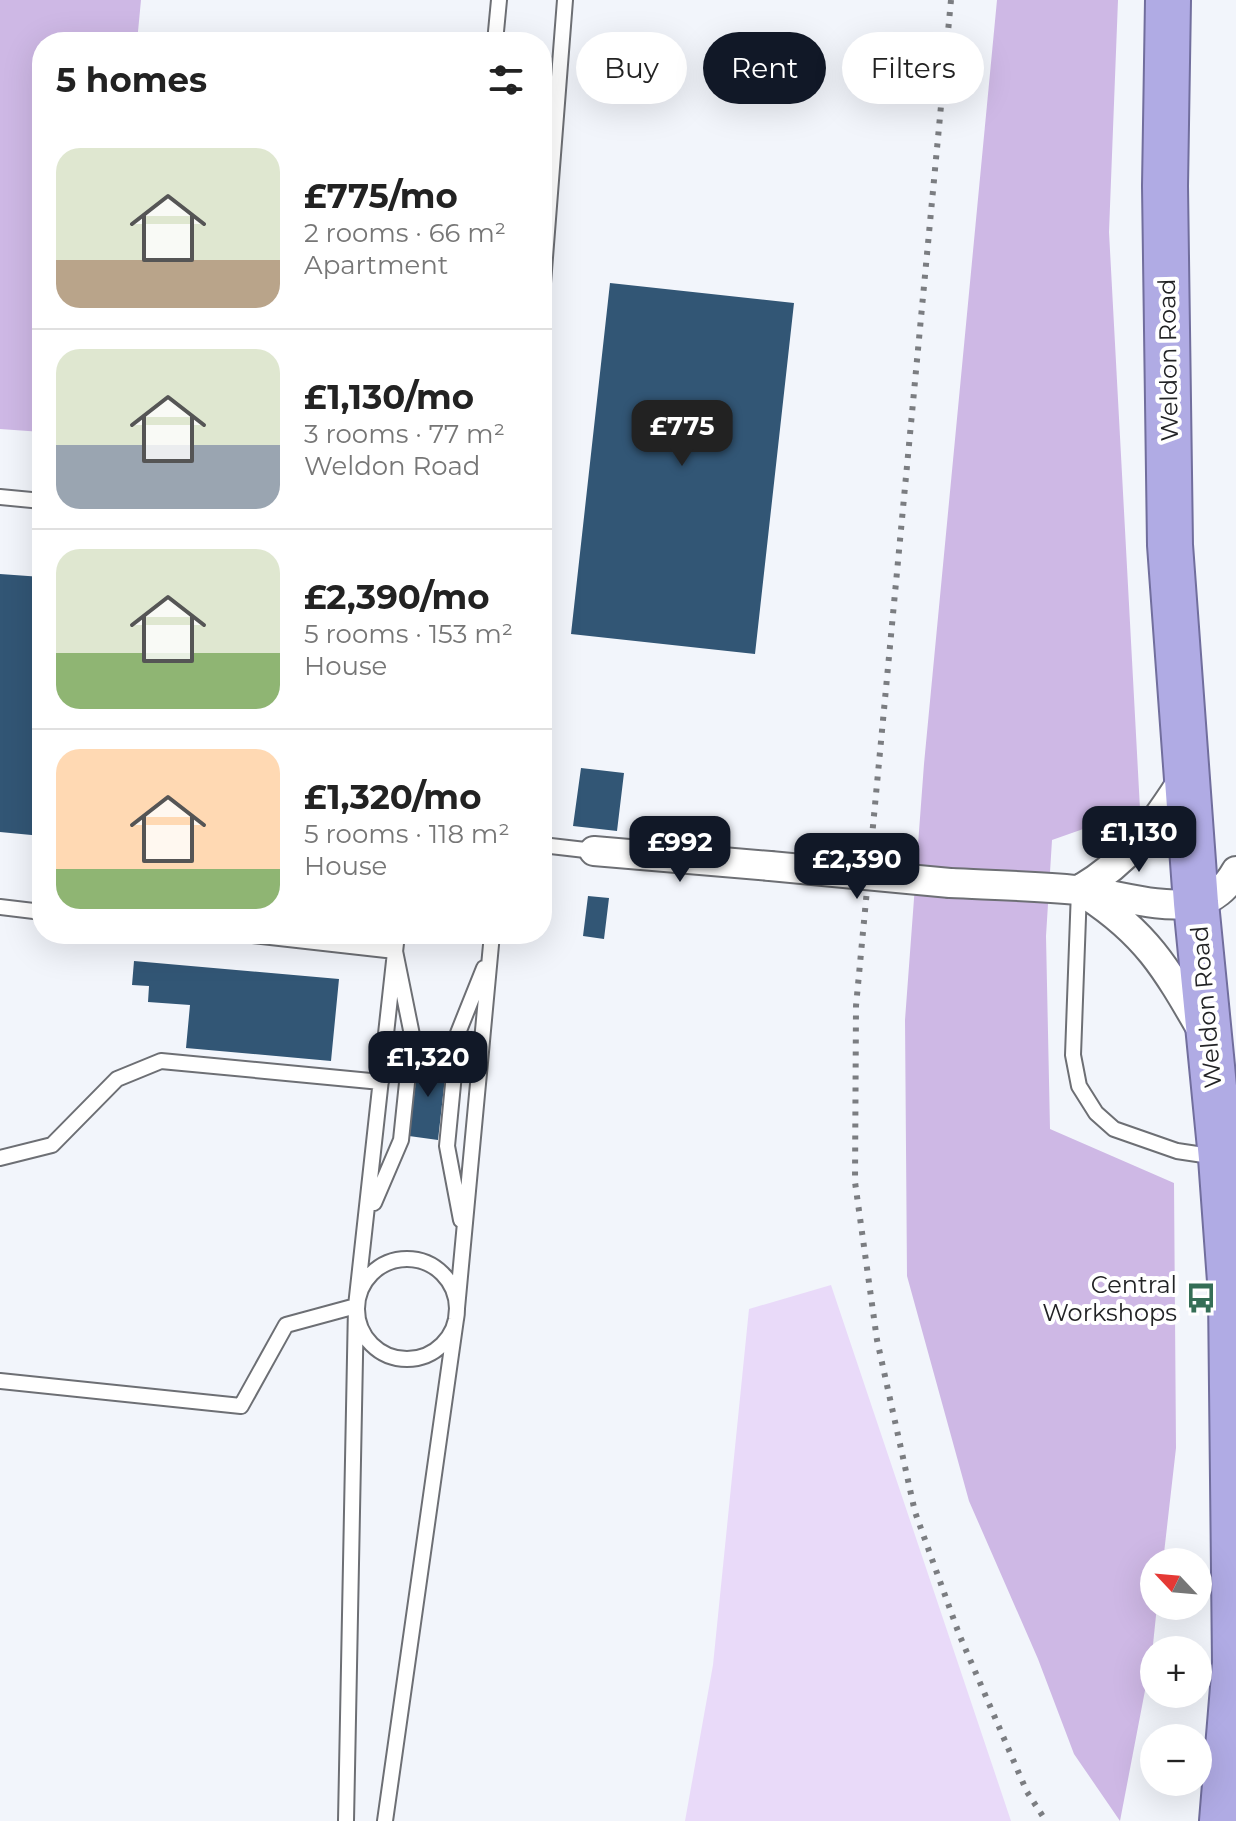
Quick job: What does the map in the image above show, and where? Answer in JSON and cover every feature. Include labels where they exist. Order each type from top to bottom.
[{"type":"highway","name":"Weldon Road","points":[[1168,0],[1165,186],[1170,545],[1196,903],[1231,1295],[1235,1663],[1222,1821]]},
{"type":"street","points":[[1079,890],[1110,872],[1148,831],[1187,773]]},
{"type":"street","points":[[594,851],[950,883],[1079,890],[1165,905],[1196,903],[1211,898],[1229,884],[1236,871]]},
{"type":"street","points":[[1079,890],[1134,930],[1168,970],[1208,1041]]},
{"type":"lane","points":[[496,32],[499,0]]},
{"type":"lane","points":[[552,167],[565,0]]},
{"type":"lane","points":[[0,497],[32,500]]},
{"type":"lane","points":[[552,846],[594,851]]},
{"type":"lane","points":[[1079,890],[1073,1055],[1079,1086],[1096,1113],[1114,1129],[1177,1151],[1221,1158]]},
{"type":"lane","points":[[0,907],[32,911]]},
{"type":"lane","points":[[333,944],[395,951]]},
{"type":"lane","points":[[346,1821],[356,1306],[396,944]]},
{"type":"lane","points":[[385,1821],[456,1319],[491,944]]},
{"type":"lane","points":[[367,1218],[401,1140],[412,1035],[395,951]]},
{"type":"lane","points":[[464,1236],[447,1146],[458,1033],[490,952]]},
{"type":"lane","points":[[0,1158],[52,1145],[117,1079],[161,1061],[381,1082]]},
{"type":"lane","points":[[414,1259],[429,1264],[447,1280],[457,1303],[456,1319],[450,1335],[440,1348],[425,1357],[400,1359],[377,1350],[365,1338],[358,1323],[356,1306],[360,1290],[369,1276],[382,1265],[414,1259]]},
{"type":"lane","points":[[0,1381],[241,1406],[286,1325],[356,1306]]},
{"type":"shaded area","points":[[0,0],[141,0],[138,32],[32,32],[32,431],[0,429]]},
{"type":"shaded area","points":[[997,0],[1118,0],[1109,232],[1140,809],[1052,840],[1046,936],[1050,1129],[1174,1183],[1176,1448],[1165,1548],[1140,1548],[1140,1620],[1156,1620],[1154,1636],[1140,1636],[1142,1708],[1120,1821],[1074,1754],[1038,1659],[969,1501],[907,1276],[905,1020],[924,764]]},
{"type":"shaded area","points":[[831,1285],[1011,1821],[685,1821],[713,1665],[749,1309]]},
{"type":"building","points":[[610,283],[794,303],[755,654],[571,634]]},
{"type":"building","points":[[0,574],[32,576],[32,835],[0,832]]},
{"type":"building","points":[[581,768],[624,773],[617,831],[573,826]]},
{"type":"building","points":[[588,896],[609,898],[604,939],[583,936]]},
{"type":"building","points":[[134,961],[339,979],[331,1061],[186,1048],[190,1005],[148,1002],[149,986],[132,985]]},
{"type":"building","points":[[419,1057],[447,1060],[438,1140],[409,1136]]},
{"type":"railway","points":[[951,0],[856,1006],[855,1182],[877,1340],[915,1512],[959,1634],[1027,1792],[1046,1821]]},
{"type":"place","name":"Central Workshops","points":[[1201,1298]]}]
